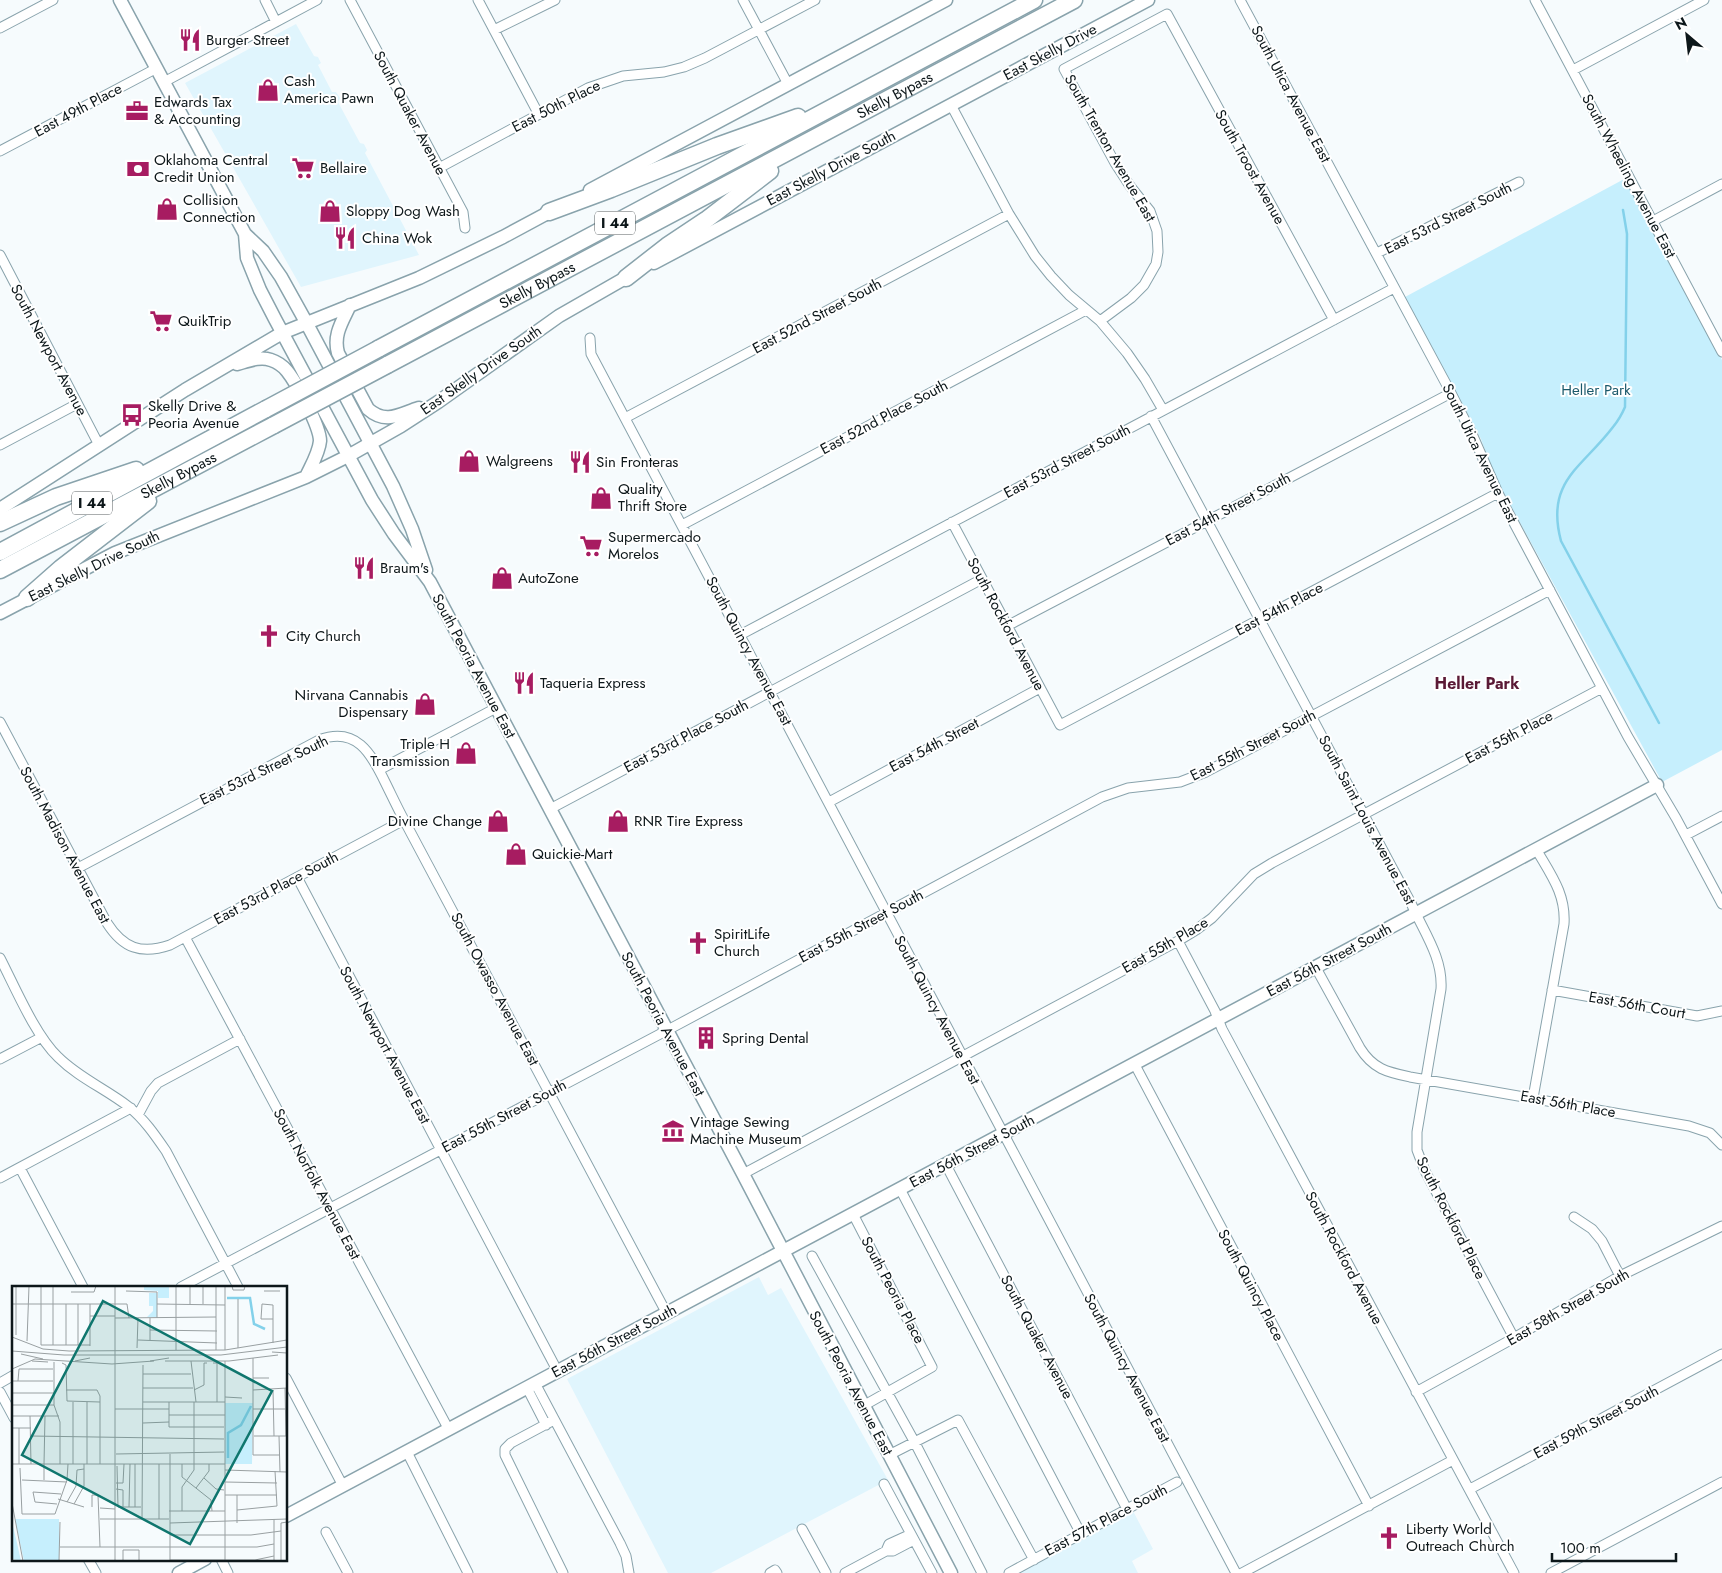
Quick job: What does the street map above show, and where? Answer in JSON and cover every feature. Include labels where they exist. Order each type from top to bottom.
[{"type":"highway","name":"Skelly Bypass","points":[[0,552],[1034,0]]},
{"type":"highway","name":"Skelly Bypass","points":[[0,570],[1074,0]]},
{"type":"highway","points":[[549,212],[717,146],[852,98]]},
{"type":"highway","points":[[626,278],[667,246],[706,220],[807,142]]},
{"type":"highway","points":[[0,523],[56,497],[183,453]]},
{"type":"highway","points":[[27,598],[61,568],[179,476]]},
{"type":"main road","name":"South Peoria Avenue East","points":[[120,0],[245,234],[263,251],[281,277],[306,322],[393,486],[410,525],[430,582]]},
{"type":"main road","points":[[0,509],[184,390],[282,333],[425,275],[503,237],[946,0]]},
{"type":"main road","name":"East Skelly Drive","points":[[951,105],[1148,0]]},
{"type":"main road","name":"East Skelly Drive South","points":[[0,613],[115,553],[306,477],[348,456],[438,402],[551,321],[626,278],[951,105]]},
{"type":"main road","name":"South Peoria Avenue East","points":[[245,234],[247,258],[260,290],[282,333],[382,515],[430,582],[952,1573]]},
{"type":"main road","points":[[350,305],[338,330],[336,345],[338,354],[368,410],[387,419],[438,402]]},
{"type":"main road","points":[[225,366],[263,358],[276,362],[287,371],[319,433],[318,449],[306,477]]},
{"type":"main road","name":"East 56th Street South","points":[[288,1515],[1657,785]]},
{"type":"main road","points":[[179,1573],[203,1560]]},
{"type":"street","points":[[0,28],[53,0]]},
{"type":"street","points":[[265,0],[276,22]]},
{"type":"street","points":[[164,82],[317,0]]},
{"type":"street","name":"South Quaker Avenue","points":[[350,0],[463,212],[465,228]]},
{"type":"street","points":[[478,0],[538,113]]},
{"type":"street","points":[[494,30],[555,0]]},
{"type":"street","points":[[744,0],[788,84]]},
{"type":"street","name":"East 50th Place","points":[[439,168],[538,113],[588,88],[607,80],[635,74],[664,72],[684,67],[815,0]]},
{"type":"street","name":"South Utica Avenue East","points":[[1240,0],[1451,392],[1498,493],[1628,737],[1686,835],[1722,904]]},
{"type":"street","name":"South Wheeling Avenue East","points":[[1535,0],[1722,352]]},
{"type":"street","points":[[1573,70],[1704,0]]},
{"type":"street","name":"South Trenton Avenue East","points":[[1100,322],[1131,298],[1144,285],[1156,264],[1159,241],[1150,211],[1130,186],[1116,163],[1064,69],[1167,14]]},
{"type":"street","name":"South Troost Avenue","points":[[1167,14],[1334,320]]},
{"type":"street","name":"East 49th Place","points":[[0,152],[157,68]]},
{"type":"street","points":[[951,105],[1009,214],[1035,256],[1051,276],[1100,322],[1132,360],[1163,410]]},
{"type":"street","name":"East 53rd Street South","points":[[1377,254],[1519,182]]},
{"type":"street","points":[[1653,221],[1722,184]]},
{"type":"street","name":"East 52nd Street South","points":[[625,418],[1009,214]]},
{"type":"street","name":"South Newport Avenue","points":[[0,255],[99,445]]},
{"type":"street","name":"East 53rd Street South","points":[[740,635],[1394,288]]},
{"type":"street","name":"East 52nd Place South","points":[[682,525],[1086,310]]},
{"type":"street","name":"South Quincy Avenue East","points":[[590,338],[591,354],[1236,1573]]},
{"type":"street","name":"East 54th Street South","points":[[1007,626],[1451,392]]},
{"type":"street","points":[[0,445],[77,404]]},
{"type":"street","name":"South Saint Louis Avenue East","points":[[1151,416],[1416,914],[1438,959],[1442,978],[1425,1080]]},
{"type":"street","name":"East 54th Place","points":[[1060,726],[1498,493]]},
{"type":"street","name":"South Rockford Avenue","points":[[952,522],[1060,726]]},
{"type":"street","name":"East 53rd Place South","points":[[550,809],[982,579]]},
{"type":"street","name":"East 55th Street South","points":[[183,1286],[1102,796],[1128,788],[1164,784],[1192,778],[1550,590]]},
{"type":"street","name":"East 54th Street","points":[[829,802],[1040,688]]},
{"type":"street","name":"East 55th Place","points":[[743,1174],[1178,941],[1212,918],[1254,874],[1363,814],[1602,688]]},
{"type":"street","points":[[379,770],[496,708]]},
{"type":"street","name":"South Madison Avenue East","points":[[0,722],[114,934],[122,942],[134,948],[147,951]]},
{"type":"street","name":"East 53rd Street South","points":[[78,868],[186,809],[326,737],[346,737],[359,743],[371,756],[379,770]]},
{"type":"street","name":"South Owasso Avenue East","points":[[379,770],[667,1314]]},
{"type":"street","points":[[1686,835],[1722,816]]},
{"type":"street","name":"East 53rd Place South","points":[[147,951],[170,945],[404,820]]},
{"type":"street","points":[[1533,1098],[1564,911],[1559,890],[1536,850]]},
{"type":"street","name":"South Newport Avenue East","points":[[297,877],[558,1372]]},
{"type":"street","name":"South Norfolk Avenue East","points":[[185,937],[449,1430]]},
{"type":"street","name":"South Rockford Avenue","points":[[1178,941],[1222,1029],[1514,1573]]},
{"type":"street","points":[[0,958],[42,1037],[56,1055],[72,1070],[131,1108],[166,1151],[238,1286]]},
{"type":"street","points":[[1316,968],[1360,1048],[1370,1062],[1384,1071],[1425,1080]]},
{"type":"street","name":"East 56th Court","points":[[1552,990],[1697,1016],[1722,1011]]},
{"type":"street","points":[[0,1059],[42,1037]]},
{"type":"street","points":[[138,1115],[151,1091],[158,1084],[240,1039]]},
{"type":"street","name":"South Quincy Place","points":[[1134,1064],[1369,1506]]},
{"type":"street","name":"East 56th Place","points":[[1425,1080],[1689,1126],[1710,1133],[1722,1145]]},
{"type":"street","name":"South Rockford Place","points":[[1425,1080],[1416,1139],[1421,1163],[1514,1338]]},
{"type":"street","points":[[0,1178],[131,1108]]},
{"type":"street","name":"South Quaker Avenue","points":[[946,1165],[1128,1509]]},
{"type":"street","points":[[20,1168],[82,1286]]},
{"type":"street","points":[[900,1189],[1081,1534]]},
{"type":"street","name":"South Peoria Place","points":[[853,1214],[932,1366],[887,1393]]},
{"type":"street","points":[[1574,1217],[1592,1229],[1602,1241],[1620,1276]]},
{"type":"street","name":"East 58th Street South","points":[[1416,1392],[1620,1276],[1722,1226]]},
{"type":"street","name":"South Peoria Avenue East","points":[[812,1256],[914,1441],[982,1573]]},
{"type":"street","name":"East 59th Street South","points":[[1470,1489],[1722,1354]]},
{"type":"street","points":[[0,1383],[12,1377]]},
{"type":"street","points":[[288,1382],[343,1486]]},
{"type":"street","points":[[531,1386],[620,1543],[626,1556],[629,1573]]},
{"type":"street","points":[[0,1392],[12,1414]]},
{"type":"street","points":[[863,1406],[887,1393]]},
{"type":"street","points":[[889,1454],[958,1420],[1034,1560]]},
{"type":"street","points":[[550,1422],[511,1443],[505,1449],[505,1455],[563,1573]]},
{"type":"street","points":[[407,1452],[468,1573]]},
{"type":"street","points":[[1242,1573],[1453,1460]]},
{"type":"street","name":"East 57th Place South","points":[[1009,1573],[1177,1482]]},
{"type":"street","points":[[1551,1573],[1722,1482]]},
{"type":"street","points":[[884,1484],[932,1573]]},
{"type":"street","points":[[802,1529],[826,1573]]},
{"type":"street","points":[[845,1573],[886,1551],[889,1544],[912,1537],[928,1529]]},
{"type":"street","points":[[326,1532],[348,1573]]},
{"type":"street","points":[[89,1560],[96,1573]]},
{"type":"street","points":[[222,1560],[228,1573]]},
{"type":"shaded area","name":"Bellaire","points":[[296,24],[314,56],[318,57],[321,63],[318,65],[332,92],[336,92],[340,98],[338,102],[360,143],[364,144],[367,150],[365,153],[419,255],[301,287],[185,83]]},
{"type":"shaded area","points":[[759,1277],[768,1295],[781,1288],[888,1480],[711,1573],[668,1573],[567,1379]]},
{"type":"shaded area","points":[[1133,1511],[1153,1549],[1132,1561],[1138,1573],[1019,1573]]},
{"type":"green space","name":"Heller Park","points":[[1626,178],[1722,360],[1722,750],[1662,782],[1494,475],[1481,439],[1405,297]]},
{"type":"waterway","points":[[1623,210],[1627,234],[1625,407],[1615,425],[1569,477],[1562,489],[1558,504],[1557,521],[1561,541],[1659,723]]},
{"type":"place","name":"Burger Street","points":[[190,40]]},
{"type":"place","name":"Cash America Pawn","points":[[268,90]]},
{"type":"place","name":"Edwards Tax & Accounting","points":[[137,111]]},
{"type":"place","name":"Bellaire","points":[[303,168]]},
{"type":"place","name":"Oklahoma Central Credit Union","points":[[138,169]]},
{"type":"place","name":"Collision Connection","points":[[167,209]]},
{"type":"place","name":"Sloppy Dog Wash","points":[[330,211]]},
{"type":"place","name":"China Wok","points":[[345,238]]},
{"type":"place","name":"QuikTrip","points":[[161,321]]},
{"type":"place","name":"Skelly Drive & Peoria Avenue","points":[[132,415]]},
{"type":"place","name":"Walgreens","points":[[469,461]]},
{"type":"place","name":"Sin Fronteras","points":[[580,462]]},
{"type":"place","name":"Quality Thrift Store","points":[[601,498]]},
{"type":"place","name":"Supermercado Morelos","points":[[591,546]]},
{"type":"place","name":"Braum's","points":[[364,568]]},
{"type":"place","name":"AutoZone","points":[[502,578]]},
{"type":"place","name":"City Church","points":[[269,636]]},
{"type":"place","name":"Taqueria Express","points":[[524,683]]},
{"type":"place","name":"Nirvana Cannabis Dispensary","points":[[425,704]]},
{"type":"place","name":"Triple H Transmission","points":[[466,753]]},
{"type":"place","name":"Divine Change","points":[[498,821]]},
{"type":"place","name":"RNR Tire Express","points":[[618,821]]},
{"type":"place","name":"Quickie-Mart","points":[[516,854]]},
{"type":"place","name":"SpiritLife Church","points":[[698,943]]},
{"type":"place","name":"Spring Dental","points":[[706,1038]]},
{"type":"place","name":"Vintage Sewing Machine Museum","points":[[673,1131]]},
{"type":"place","name":"Liberty World Outreach Church","points":[[1389,1538]]},
{"type":"district","name":"Heller Park","points":[[1477,683]]}]
